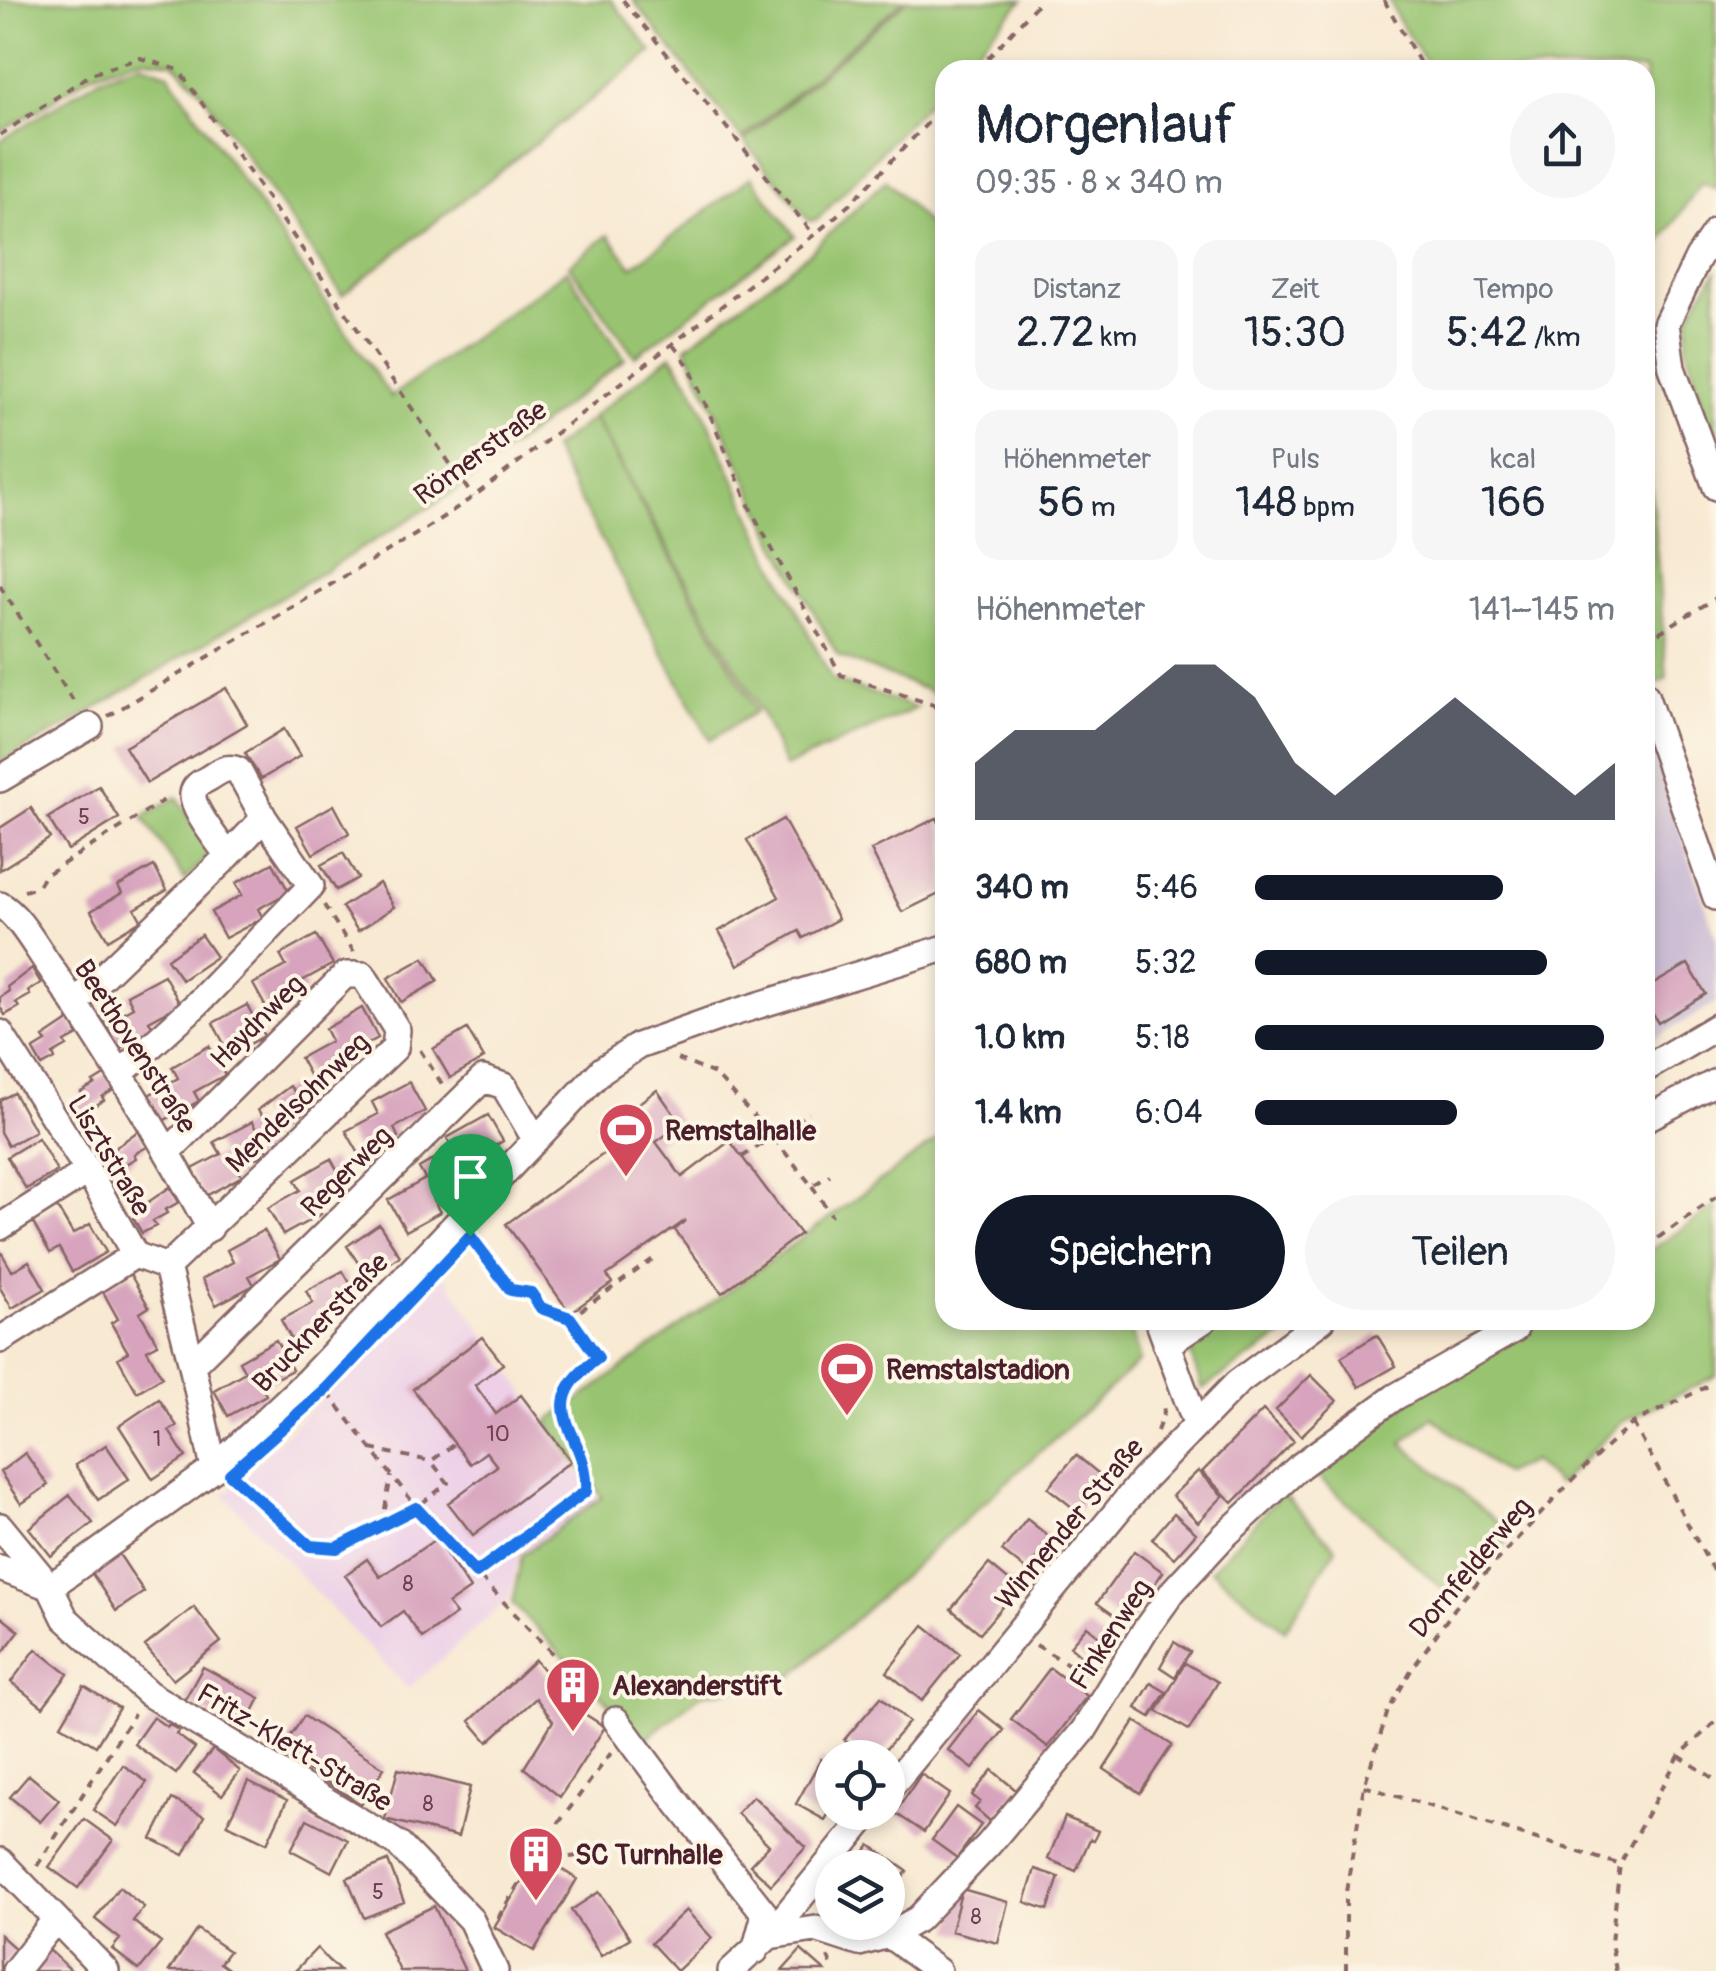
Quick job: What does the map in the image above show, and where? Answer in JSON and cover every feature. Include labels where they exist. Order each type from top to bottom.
[{"type":"street","points":[[1716,231],[1698,258],[1666,324],[1672,368],[1716,486]]},
{"type":"street","points":[[1655,723],[1716,897]]},
{"type":"street","points":[[0,779],[90,726]]},
{"type":"street","points":[[120,1073],[198,1004],[311,886],[264,818],[238,770],[224,769],[196,786],[192,795],[196,808],[228,856]]},
{"type":"street","points":[[75,1003],[264,818]]},
{"type":"street","name":"Beethovenstraße","points":[[0,904],[8,909],[75,1003],[168,1152],[210,1228]]},
{"type":"street","name":"Brucknerstraße","points":[[50,1587],[222,1472],[602,1070],[638,1046],[935,951]]},
{"type":"street","name":"Mendelsohnweg","points":[[167,1267],[395,1048],[397,1030],[354,975]]},
{"type":"street","name":"Haydnweg","points":[[168,1152],[354,975]]},
{"type":"street","points":[[1655,1064],[1715,1028]]},
{"type":"street","name":"Lisztstraße","points":[[2,1040],[88,1171],[134,1255],[167,1267]]},
{"type":"street","name":"Regerweg","points":[[192,1365],[482,1079],[504,1086],[535,1138]]},
{"type":"street","points":[[1655,1114],[1716,1082]]},
{"type":"street","points":[[0,1227],[88,1171]]},
{"type":"street","points":[[0,1340],[134,1255]]},
{"type":"street","points":[[167,1267],[222,1472]]},
{"type":"street","name":"Winnender Straße","points":[[905,1769],[1142,1480],[1237,1383],[1309,1330]]},
{"type":"street","name":"Finkenweg","points":[[905,1926],[918,1919],[989,1844],[1084,1730],[1145,1630],[1174,1590],[1223,1536],[1300,1466],[1395,1397],[1512,1330]]},
{"type":"street","points":[[1162,1332],[1196,1422]]},
{"type":"street","name":"Fritz-Klett-Straße","points":[[0,1526],[50,1587],[65,1618],[149,1694],[398,1844],[471,1920],[496,1971]]},
{"type":"street","points":[[0,1568],[50,1587]]},
{"type":"street","points":[[621,1727],[765,1914],[762,1944]]},
{"type":"street","points":[[731,1971],[762,1944],[855,1830]]},
{"type":"street","points":[[0,1861],[106,1971]]},
{"type":"street","points":[[15,1971],[55,1920]]},
{"type":"street","points":[[762,1944],[815,1928]]},
{"type":"street","points":[[895,1940],[938,1971]]},
{"type":"path","points":[[623,0],[814,235]]},
{"type":"path","points":[[986,60],[1041,0]]},
{"type":"path","points":[[1384,0],[1418,60]]},
{"type":"path","points":[[0,135],[91,74],[140,58],[179,70],[473,497]]},
{"type":"path","name":"Römerstraße","points":[[90,726],[426,529],[473,497],[814,235],[850,204],[935,115]]},
{"type":"path","points":[[672,345],[690,366],[752,512],[841,674],[935,706]]},
{"type":"path","points":[[0,586],[90,726]]},
{"type":"path","points":[[1655,635],[1716,598]]},
{"type":"path","points":[[37,888],[44,876],[174,794],[196,786]]},
{"type":"path","points":[[311,886],[351,946],[354,975]]},
{"type":"path","points":[[397,1030],[408,1032],[456,1105]]},
{"type":"path","points":[[686,1050],[668,1056],[714,1074],[771,1136],[832,1216]]},
{"type":"path","points":[[742,1157],[809,1113]]},
{"type":"path","points":[[812,1186],[830,1175]]},
{"type":"path","points":[[1655,1240],[1716,1197]]},
{"type":"path","points":[[470,1236],[511,1290],[531,1293],[541,1308],[570,1318],[598,1358],[576,1375],[564,1401],[567,1429],[587,1471],[586,1491],[476,1573]]},
{"type":"path","points":[[570,1318],[656,1256]]},
{"type":"path","name":"Dornfelderweg","points":[[1346,1971],[1346,1892],[1364,1786],[1388,1711],[1410,1672],[1455,1608],[1586,1466],[1633,1423],[1716,1382]]},
{"type":"path","points":[[326,1389],[416,1508],[621,1727],[481,1940]]},
{"type":"path","points":[[1153,1442],[1164,1412],[1161,1399]]},
{"type":"path","points":[[1633,1423],[1716,1576]]},
{"type":"path","points":[[432,1461],[453,1445]]},
{"type":"path","points":[[222,1472],[310,1546],[337,1548],[416,1508],[448,1483],[432,1461],[371,1449]]},
{"type":"path","points":[[382,1525],[391,1475]]},
{"type":"path","points":[[1015,1634],[1109,1688]]},
{"type":"path","points":[[1616,1971],[1610,1942],[1620,1864],[1679,1756],[1716,1721]]},
{"type":"path","points":[[29,1878],[126,1727]]},
{"type":"path","points":[[1679,1756],[1716,1780]]},
{"type":"path","points":[[1364,1786],[1620,1864]]},
{"type":"path","points":[[540,1848],[563,1858],[599,1853]]},
{"type":"shaded area","points":[[1655,756],[1716,937],[1716,1003],[1655,1038]]},
{"type":"shaded area","points":[[445,1276],[598,1500],[519,1554],[509,1599],[408,1689],[224,1495]]},
{"type":"green space","points":[[0,0],[611,0],[652,52],[342,295],[199,88],[173,62],[140,58],[91,74],[0,132]]},
{"type":"green space","points":[[633,0],[904,0],[742,139]]},
{"type":"green space","points":[[907,0],[1023,0],[966,60],[935,60],[935,94],[817,220],[809,221],[744,141]]},
{"type":"green space","points":[[1389,0],[1716,0],[1716,189],[1702,182],[1655,250],[1655,60],[1424,60]]},
{"type":"green space","points":[[140,63],[168,73],[391,397],[567,270],[625,359],[453,493],[67,726],[0,762],[0,141],[100,78]]},
{"type":"green space","points":[[751,177],[795,236],[635,356],[569,265],[608,235],[632,267]]},
{"type":"green space","points":[[886,180],[935,232],[935,693],[838,656],[777,545],[686,347],[808,254]]},
{"type":"green space","points":[[1716,271],[1716,445],[1686,348],[1690,313]]},
{"type":"green space","points":[[671,355],[693,388],[832,680],[917,708],[785,767],[761,712],[593,416]]},
{"type":"green space","points":[[593,418],[756,711],[710,740],[552,449]]},
{"type":"green space","points":[[1655,537],[1667,678],[1655,683]]},
{"type":"green space","points":[[177,797],[211,853],[185,880],[143,817]]},
{"type":"green space","points":[[935,1141],[935,1330],[1131,1330],[1140,1361],[788,1680],[701,1694],[644,1740],[512,1603],[522,1555],[602,1497],[548,1422]]},
{"type":"green space","points":[[1716,1206],[1716,1376],[1620,1423],[1558,1485],[1532,1461],[1504,1474],[1432,1417],[1402,1443],[1513,1535],[1454,1599],[1309,1468],[1401,1401],[1525,1330],[1655,1330],[1655,1247]]},
{"type":"green space","points":[[1183,1330],[1292,1330],[1202,1389]]},
{"type":"green space","points":[[1282,1493],[1336,1548],[1285,1630],[1211,1570]]},
{"type":"building","points":[[226,688],[247,724],[147,783],[125,747]]},
{"type":"building","points":[[284,729],[300,756],[261,779],[245,753]]},
{"type":"building","points":[[99,786],[119,818],[68,850],[48,818]]},
{"type":"building","points":[[334,805],[349,833],[313,854],[297,826]]},
{"type":"building","points":[[31,808],[50,838],[0,870],[0,828]]},
{"type":"building","points":[[783,819],[838,919],[803,938],[799,931],[738,965],[719,931],[779,897],[747,840]]},
{"type":"building","points":[[935,819],[935,896],[902,912],[871,850]]},
{"type":"building","points":[[343,853],[358,878],[336,890],[321,865]]},
{"type":"building","points":[[273,863],[289,892],[258,909],[263,918],[225,938],[211,912],[242,895],[236,883]]},
{"type":"building","points":[[154,866],[167,890],[135,909],[141,920],[108,940],[91,911],[122,893],[118,886]]},
{"type":"building","points":[[379,883],[394,907],[358,931],[342,907]]},
{"type":"building","points":[[201,935],[216,957],[182,980],[167,959]]},
{"type":"building","points":[[316,935],[333,964],[302,981],[307,990],[268,1011],[253,984],[286,966],[280,955]]},
{"type":"building","points":[[424,958],[438,981],[401,1002],[388,978]]},
{"type":"building","points":[[1688,964],[1706,994],[1658,1023],[1655,983]]},
{"type":"building","points":[[32,968],[41,983],[16,1003],[19,1007],[5,1015],[0,997]]},
{"type":"building","points":[[164,975],[180,1004],[149,1021],[154,1030],[116,1050],[102,1024],[133,1007],[127,995]]},
{"type":"building","points":[[247,1005],[264,1036],[230,1055],[213,1023]]},
{"type":"building","points":[[362,1008],[378,1038],[347,1055],[352,1064],[314,1084],[300,1058],[331,1041],[325,1029]]},
{"type":"building","points":[[70,1020],[78,1035],[53,1054],[55,1059],[42,1066],[33,1050],[46,1042],[43,1038]]},
{"type":"building","points":[[467,1029],[484,1058],[450,1078],[433,1049]]},
{"type":"building","points":[[209,1046],[225,1075],[194,1092],[199,1101],[161,1122],[147,1096],[178,1078],[172,1067]]},
{"type":"building","points":[[106,1074],[115,1089],[79,1121],[69,1105]]},
{"type":"building","points":[[409,1082],[425,1111],[394,1128],[398,1137],[361,1157],[346,1131],[378,1114],[372,1102]]},
{"type":"building","points":[[290,1086],[308,1109],[275,1134],[258,1110]]},
{"type":"building","name":"Remstalhalle","points":[[657,1090],[681,1124],[656,1142],[682,1177],[730,1141],[800,1234],[722,1293],[675,1230],[686,1220],[607,1275],[612,1283],[570,1313],[506,1224],[609,1150],[597,1133]]},
{"type":"building","points":[[14,1093],[35,1131],[8,1146],[0,1132],[0,1100]]},
{"type":"building","points":[[488,1115],[503,1141],[462,1165],[470,1180],[433,1200],[440,1212],[406,1231],[388,1200],[425,1179],[419,1168],[453,1148],[447,1138]]},
{"type":"building","points":[[252,1122],[268,1151],[237,1168],[242,1176],[204,1197],[189,1171],[221,1154],[214,1142]]},
{"type":"building","points":[[138,1131],[147,1147],[134,1154],[136,1158],[111,1178],[101,1162]]},
{"type":"building","points":[[38,1138],[57,1171],[26,1189],[7,1157]]},
{"type":"building","points":[[331,1159],[347,1188],[316,1205],[321,1214],[283,1235],[268,1208],[300,1190],[295,1180]]},
{"type":"building","points":[[170,1187],[179,1202],[153,1221],[156,1226],[142,1233],[133,1218]]},
{"type":"building","points":[[57,1207],[73,1234],[90,1224],[106,1252],[72,1272],[59,1248],[50,1253],[32,1221]]},
{"type":"building","points":[[379,1224],[400,1256],[368,1278],[347,1246]]},
{"type":"building","points":[[264,1230],[280,1259],[249,1276],[254,1285],[216,1305],[202,1279],[233,1262],[227,1250]]},
{"type":"building","points":[[0,1250],[12,1271],[29,1261],[45,1289],[12,1308],[0,1288]]},
{"type":"building","points":[[343,1271],[359,1299],[328,1317],[333,1325],[295,1346],[281,1320],[313,1303],[306,1291]]},
{"type":"building","points":[[130,1274],[149,1307],[140,1313],[158,1344],[147,1350],[162,1377],[137,1392],[118,1358],[128,1352],[111,1323],[118,1319],[102,1290]]},
{"type":"building","points":[[1377,1335],[1396,1366],[1359,1387],[1341,1357]]},
{"type":"building","points":[[482,1337],[503,1364],[475,1385],[496,1414],[521,1395],[571,1461],[473,1535],[448,1503],[497,1466],[486,1452],[470,1464],[413,1389]]},
{"type":"building","points":[[276,1340],[292,1370],[261,1386],[266,1395],[228,1416],[214,1390],[245,1372],[239,1361]]},
{"type":"building","points":[[1311,1375],[1337,1401],[1301,1436],[1276,1410]]},
{"type":"building","points":[[159,1399],[177,1426],[169,1431],[186,1457],[153,1479],[119,1426]]},
{"type":"building","points":[[1263,1410],[1294,1441],[1233,1503],[1202,1472]]},
{"type":"building","points":[[106,1445],[129,1479],[98,1500],[75,1465]]},
{"type":"building","points":[[25,1453],[48,1485],[21,1504],[0,1472]]},
{"type":"building","points":[[1076,1455],[1104,1478],[1077,1511],[1048,1488]]},
{"type":"building","points":[[1198,1471],[1223,1496],[1198,1522],[1172,1496]]},
{"type":"building","points":[[70,1495],[93,1523],[51,1556],[29,1528]]},
{"type":"building","points":[[1174,1513],[1196,1533],[1174,1558],[1152,1539]]},
{"type":"building","points":[[1027,1519],[1052,1539],[1027,1571],[1002,1551]]},
{"type":"building","points":[[436,1539],[470,1589],[448,1604],[456,1614],[422,1638],[403,1611],[381,1627],[345,1575],[367,1559],[380,1577]]},
{"type":"building","points":[[1134,1551],[1163,1572],[1126,1624],[1097,1603]]},
{"type":"building","points":[[119,1554],[144,1592],[116,1611],[91,1572]]},
{"type":"building","points":[[989,1564],[1018,1588],[980,1633],[951,1609]]},
{"type":"building","points":[[194,1607],[221,1642],[173,1680],[145,1646]]},
{"type":"building","points":[[0,1616],[19,1631],[0,1656]]},
{"type":"building","points":[[924,1625],[960,1654],[922,1701],[887,1672]]},
{"type":"building","points":[[1087,1626],[1113,1647],[1095,1668],[1070,1646]]},
{"type":"building","points":[[1174,1642],[1190,1652],[1175,1677],[1160,1667]]},
{"type":"building","points":[[36,1649],[68,1674],[43,1707],[11,1682]]},
{"type":"building","name":"Alexanderstift","points":[[535,1660],[577,1709],[605,1727],[560,1797],[524,1768],[553,1721],[536,1698],[488,1742],[470,1721]]},
{"type":"building","points":[[1185,1663],[1218,1682],[1189,1730],[1157,1711]]},
{"type":"building","points":[[203,1667],[260,1698],[242,1733],[184,1701]]},
{"type":"building","points":[[1050,1668],[1087,1696],[1048,1747],[1011,1719]]},
{"type":"building","points":[[1151,1683],[1166,1692],[1151,1717],[1136,1708]]},
{"type":"building","points":[[84,1686],[119,1708],[96,1746],[61,1725]]},
{"type":"building","points":[[881,1697],[909,1722],[894,1740],[844,1740]]},
{"type":"building","points":[[979,1710],[1004,1730],[973,1769],[948,1750]]},
{"type":"building","points":[[304,1716],[384,1768],[361,1804],[280,1752]]},
{"type":"building","points":[[153,1717],[179,1731],[176,1734],[195,1748],[176,1774],[134,1744]]},
{"type":"building","points":[[1135,1721],[1172,1745],[1140,1793],[1104,1769]]},
{"type":"building","points":[[213,1749],[240,1771],[222,1795],[194,1773]]},
{"type":"building","points":[[123,1765],[147,1782],[117,1826],[93,1810]]},
{"type":"building","points":[[398,1769],[470,1787],[458,1837],[385,1819]]},
{"type":"building","points":[[815,1770],[815,1814],[796,1804]]},
{"type":"building","points":[[992,1770],[1017,1791],[991,1822],[975,1808],[980,1802],[972,1795]]},
{"type":"building","points":[[921,1774],[950,1794],[924,1832],[905,1820],[905,1798]]},
{"type":"building","points":[[29,1775],[59,1800],[40,1822],[10,1797]]},
{"type":"building","points":[[248,1781],[287,1800],[267,1843],[227,1824]]},
{"type":"building","points":[[753,1796],[806,1847],[771,1885],[750,1865],[769,1845],[737,1813]]},
{"type":"building","points":[[172,1799],[204,1816],[184,1855],[152,1839]]},
{"type":"building","points":[[956,1807],[981,1825],[957,1858],[932,1840]]},
{"type":"building","points":[[1065,1817],[1098,1831],[1094,1840],[1090,1839],[1076,1871],[1048,1859]]},
{"type":"building","points":[[84,1819],[113,1840],[78,1888],[49,1867]]},
{"type":"building","points":[[307,1819],[348,1840],[332,1872],[291,1850]]},
{"type":"building","name":"SC Turnhalle","points":[[538,1855],[577,1879],[534,1951],[494,1927]]},
{"type":"building","points":[[388,1861],[404,1902],[364,1918],[347,1878]]},
{"type":"building","points":[[1035,1869],[1059,1877],[1048,1910],[1025,1902]]},
{"type":"building","points":[[119,1887],[144,1907],[133,1921],[161,1943],[139,1970],[112,1949],[120,1939],[95,1919]]},
{"type":"building","points":[[962,1889],[1008,1902],[998,1943],[951,1931]]},
{"type":"building","points":[[599,1892],[630,1938],[601,1956],[571,1910]]},
{"type":"building","points":[[434,1906],[465,1971],[400,1971],[381,1931]]},
{"type":"building","points":[[686,1910],[712,1938],[677,1971],[651,1943]]},
{"type":"building","points":[[197,1929],[229,1951],[220,1963],[231,1971],[169,1971]]},
{"type":"building","points":[[0,1935],[17,1950],[0,1969]]},
{"type":"building","points":[[317,1948],[328,1960],[340,1971],[295,1971]]},
{"type":"building","points":[[48,1949],[72,1971],[27,1971]]},
{"type":"building","points":[[801,1950],[825,1971],[782,1971]]},
{"type":"place","name":"Remstalhalle","points":[[626,1179]]},
{"type":"place","name":"Remstalstadion","points":[[847,1418]]},
{"type":"place","name":"Alexanderstift","points":[[573,1734]]},
{"type":"place","name":"SC Turnhalle","points":[[536,1903]]},
{"type":"route","points":[[470,1236],[511,1290],[531,1293],[541,1308],[570,1318],[598,1358],[576,1375],[564,1401],[567,1429],[587,1471],[586,1491],[476,1573],[416,1508],[337,1548],[310,1546],[230,1474],[326,1389],[470,1236]]}]
